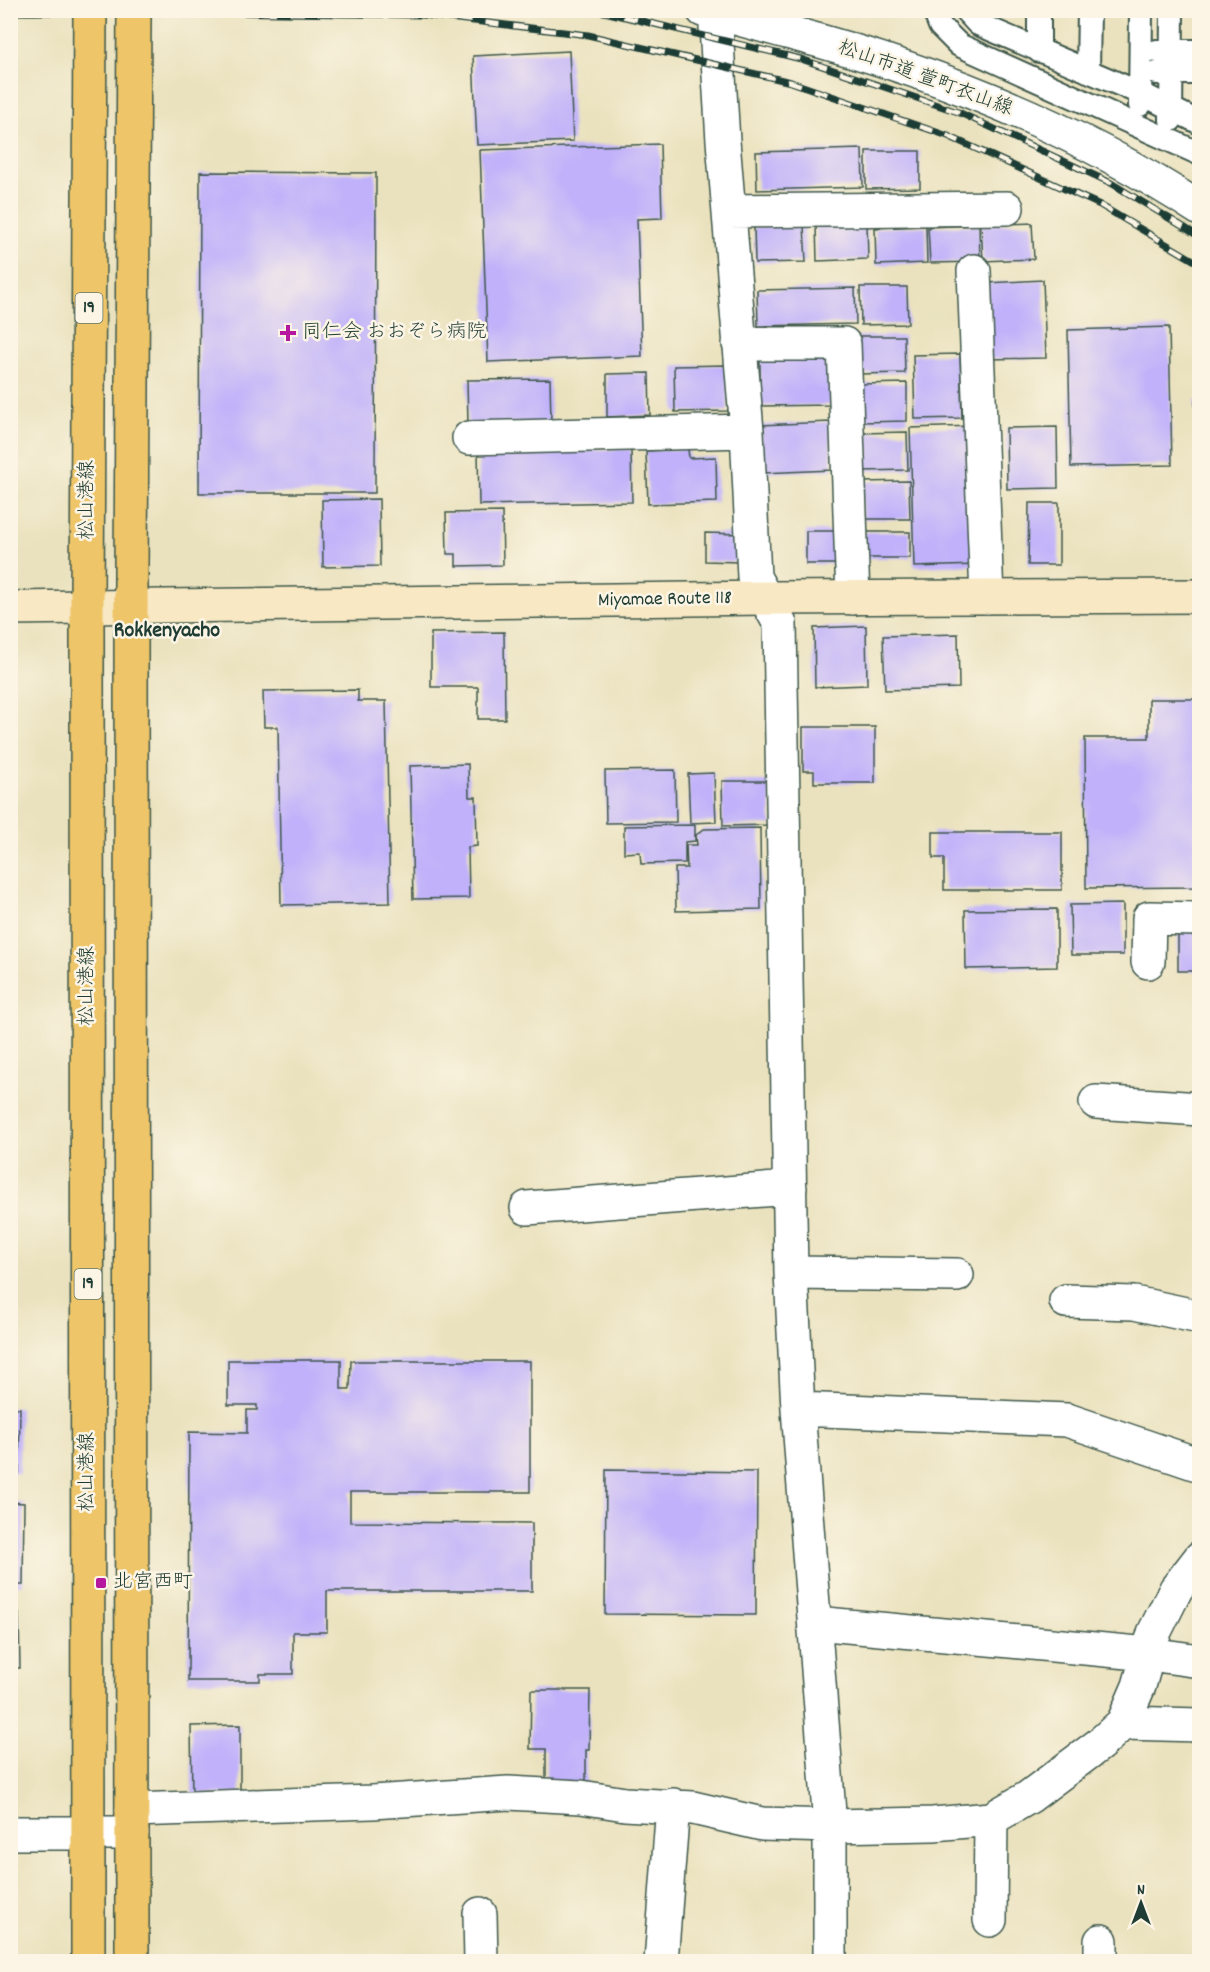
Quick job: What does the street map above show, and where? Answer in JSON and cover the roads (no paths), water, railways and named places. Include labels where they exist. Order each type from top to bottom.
[{"type":"main road","name":"松山港線","points":[[88,1962],[87,606],[90,10]]},
{"type":"main road","points":[[132,1962],[131,606],[134,10]]},
{"type":"street","name":"松山市道 萱町衣山線","points":[[712,11],[856,50],[973,92],[1081,142],[1200,209]]},
{"type":"street","points":[[712,11],[747,431],[754,577],[780,624],[791,1273],[798,1409],[830,1826],[830,1962]]},
{"type":"street","points":[[729,211],[1007,208]]},
{"type":"street","points":[[974,271],[987,597]]},
{"type":"street","points":[[740,344],[844,344],[853,598]]},
{"type":"street","points":[[469,438],[747,431]]},
{"type":"street","name":"Miyamae Route 118","points":[[10,608],[766,598],[1200,596]]},
{"type":"street","points":[[1148,962],[1149,918],[1200,920]]},
{"type":"street","points":[[1096,1102],[1200,1109]]},
{"type":"street","points":[[527,1208],[790,1188]]},
{"type":"street","points":[[791,1273],[957,1275]]},
{"type":"street","points":[[1066,1301],[1134,1303],[1200,1317]]},
{"type":"street","points":[[798,1409],[1067,1420],[1200,1465]]},
{"type":"street","points":[[10,1833],[89,1833],[132,1821],[508,1793],[581,1797],[625,1804],[672,1805],[762,1824],[830,1826],[933,1824],[991,1819],[1029,1797],[1100,1744],[1124,1723],[1149,1654],[1154,1633],[1176,1589],[1200,1558]]},
{"type":"street","points":[[814,1623],[1149,1654],[1200,1661]]},
{"type":"street","points":[[1124,1723],[1200,1725]]},
{"type":"street","points":[[662,1962],[672,1805]]},
{"type":"street","points":[[990,1920],[991,1819]]},
{"type":"street","points":[[480,1914],[481,1962]]},
{"type":"lane","points":[[934,10],[940,26],[959,45],[1200,154]]},
{"type":"lane","points":[[965,10],[978,24],[1089,71],[1140,72],[1200,51]]},
{"type":"lane","points":[[1039,51],[1040,10]]},
{"type":"lane","points":[[1089,10],[1089,71]]},
{"type":"lane","points":[[1140,127],[1141,10]]},
{"type":"lane","points":[[1171,141],[1172,10]]},
{"type":"lane","points":[[1171,62],[1200,73]]},
{"type":"lane","points":[[1140,72],[1171,109],[1200,123]]},
{"type":"railway","points":[[596,10],[801,59],[958,112],[1111,183],[1200,237]]},
{"type":"railway","points":[[10,12],[424,15],[588,35],[791,82],[948,136],[1100,205],[1200,264]]},
{"type":"place","name":"同仁会 おおぞら病院","points":[[288,333]]},
{"type":"place","name":"北宮西町","points":[[101,1583]]},
{"type":"district","name":"Rokkenyacho","points":[[167,631]]}]
